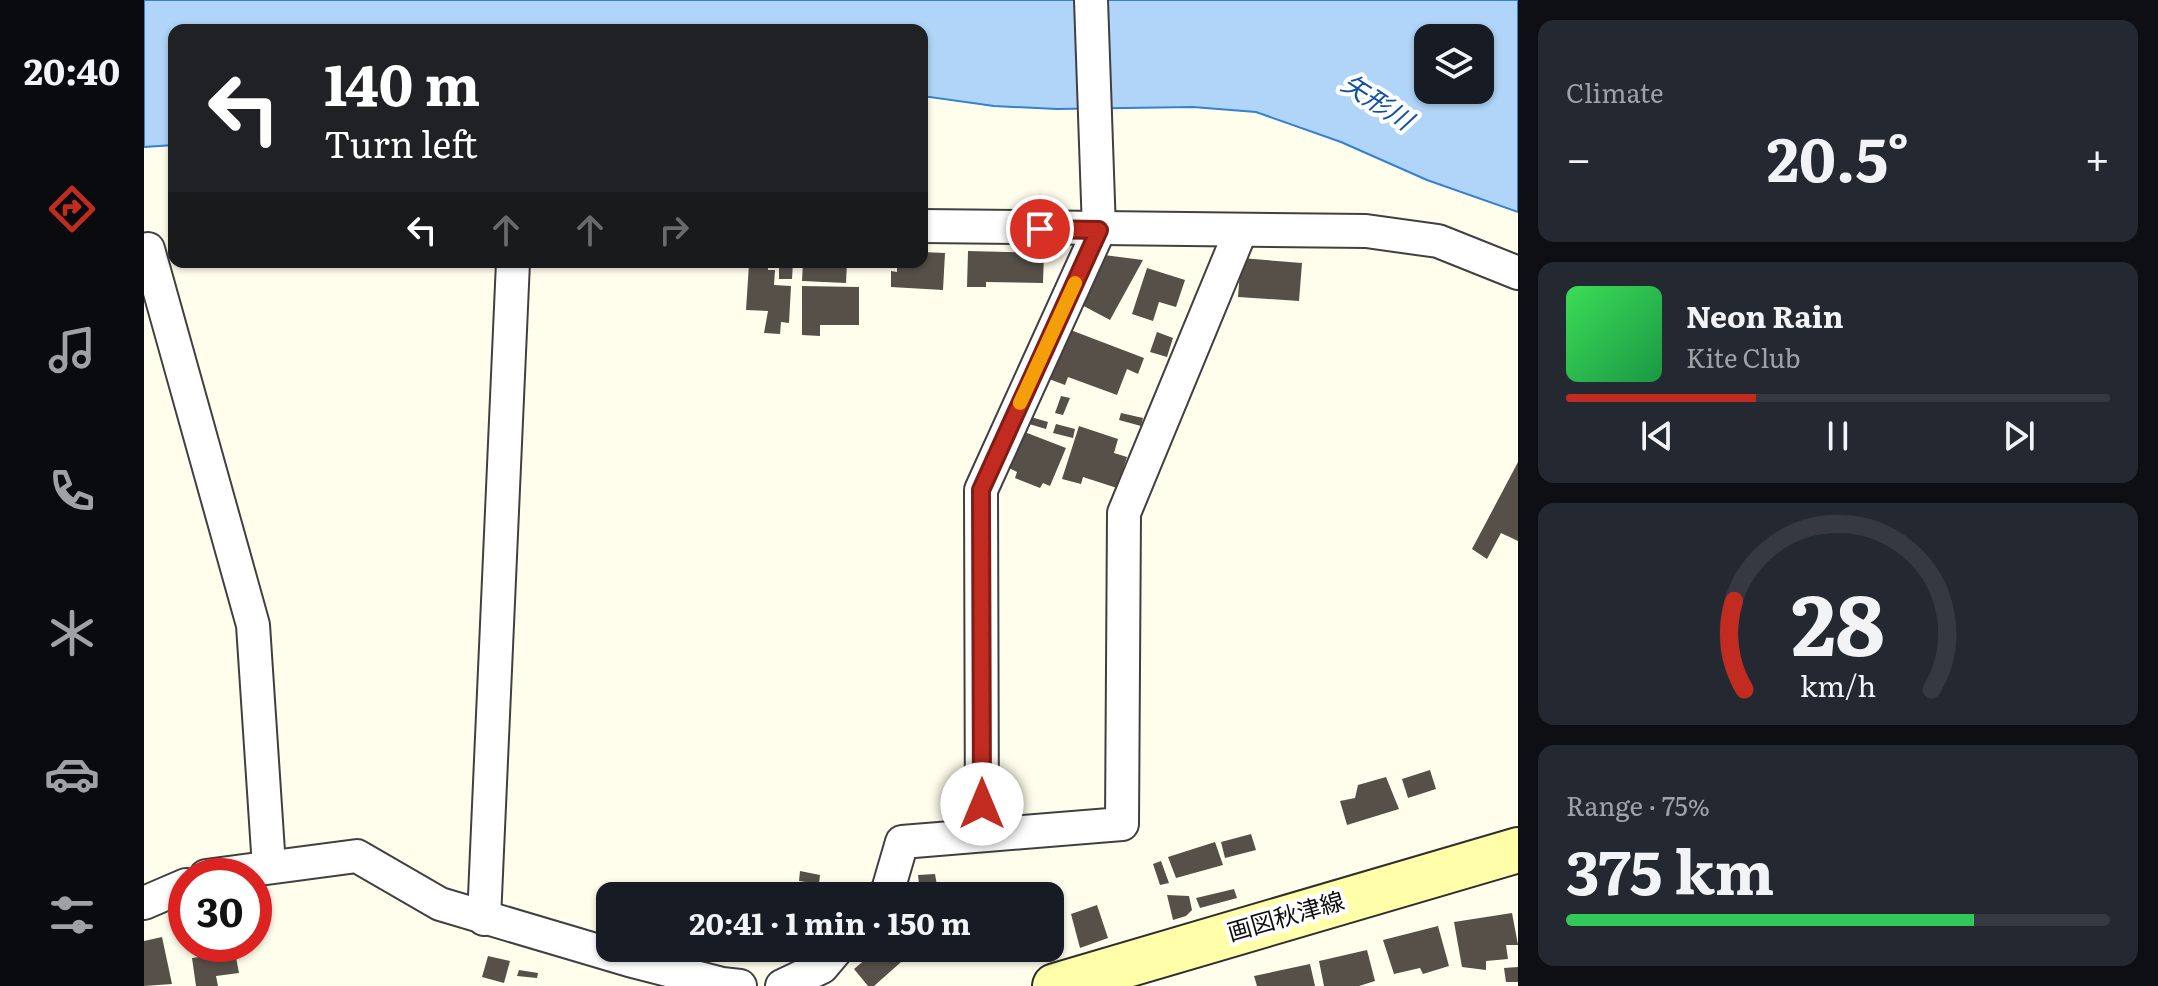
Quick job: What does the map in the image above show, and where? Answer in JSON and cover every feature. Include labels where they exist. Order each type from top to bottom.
[{"type":"main road","name":"画図秋津線","points":[[1055,986],[1518,850]]},
{"type":"street","points":[[982,835],[981,490],[1099,230],[1091,0]]},
{"type":"street","points":[[928,226],[1366,231],[1438,241],[1518,273]]},
{"type":"street","points":[[890,882],[902,842],[1122,824],[1124,513],[1241,230]]},
{"type":"street","points":[[155,248],[253,625],[268,858]]},
{"type":"street","points":[[484,919],[513,268]]},
{"type":"street","points":[[272,867],[357,856],[440,904],[484,919],[722,984],[740,986]]},
{"type":"street","points":[[144,903],[168,893]]},
{"type":"street","points":[[782,986],[826,962]]},
{"type":"water","name":"矢形川","points":[[144,0],[1518,0],[1518,212],[1427,180],[1341,142],[1256,112],[1193,107],[1057,109],[994,106],[928,97],[928,24],[168,24],[168,145],[144,147]]},
{"type":"building","points":[[968,251],[1044,253],[1043,283],[986,282],[986,287],[967,287]]},
{"type":"building","points":[[928,252],[945,253],[943,290],[891,287],[891,271],[897,272],[897,268],[928,268]]},
{"type":"building","points":[[1104,255],[1143,260],[1110,320],[1078,303]]},
{"type":"building","points":[[1241,258],[1302,263],[1299,301],[1238,297]]},
{"type":"building","points":[[749,268],[775,270],[774,285],[791,286],[789,323],[781,322],[780,334],[764,333],[768,311],[746,310]]},
{"type":"building","points":[[779,268],[793,268],[792,279],[779,279]]},
{"type":"building","points":[[803,268],[847,268],[846,283],[802,281]]},
{"type":"building","points":[[1147,268],[1185,280],[1176,307],[1159,302],[1153,321],[1132,314]]},
{"type":"building","points":[[802,286],[859,287],[859,325],[820,325],[820,336],[802,335]]},
{"type":"building","points":[[1068,329],[1144,358],[1138,374],[1127,369],[1117,395],[1068,377],[1065,385],[1049,379]]},
{"type":"building","points":[[1157,332],[1173,338],[1167,357],[1150,352]]},
{"type":"building","points":[[1061,396],[1070,398],[1063,415],[1055,413]]},
{"type":"building","points":[[1121,413],[1143,418],[1141,426],[1119,420]]},
{"type":"building","points":[[1031,417],[1048,422],[1046,429],[1029,424]]},
{"type":"building","points":[[1056,424],[1075,429],[1073,438],[1053,433]]},
{"type":"building","points":[[1079,426],[1118,439],[1114,453],[1127,457],[1117,488],[1083,477],[1081,484],[1062,479]]},
{"type":"building","points":[[1022,431],[1066,448],[1050,486],[1043,483],[1040,488],[1015,478],[1017,472],[1007,467]]},
{"type":"building","points":[[1518,462],[1518,541],[1501,533],[1487,559],[1472,549]]},
{"type":"building","points":[[1430,770],[1436,789],[1408,798],[1402,779]]},
{"type":"building","points":[[1386,777],[1399,809],[1347,825],[1340,801],[1355,798],[1358,785]]},
{"type":"building","points":[[1251,834],[1256,850],[1225,858],[1221,842]]},
{"type":"building","points":[[1215,842],[1223,865],[1176,878],[1168,857]]},
{"type":"building","points":[[1161,861],[1169,883],[1160,885],[1153,864]]},
{"type":"building","points":[[800,871],[820,875],[819,882],[799,881]]},
{"type":"building","points":[[935,874],[936,882],[919,882],[918,875]]},
{"type":"building","points":[[1234,889],[1237,898],[1200,908],[1196,898]]},
{"type":"building","points":[[1167,895],[1189,896],[1192,910],[1186,916],[1173,920]]},
{"type":"building","points":[[1097,905],[1108,938],[1080,948],[1071,914]]},
{"type":"building","points":[[1512,913],[1518,945],[1506,945],[1508,959],[1486,961],[1486,970],[1462,967],[1454,922]]},
{"type":"building","points":[[1438,926],[1449,966],[1423,974],[1420,968],[1394,974],[1383,940]]},
{"type":"building","points":[[162,937],[172,984],[144,986],[144,941]]},
{"type":"building","points":[[1367,950],[1375,981],[1359,986],[1324,986],[1319,961]]},
{"type":"building","points":[[488,956],[510,961],[504,983],[482,977]]},
{"type":"building","points":[[193,962],[237,962],[239,973],[216,976],[218,986],[196,986]]},
{"type":"building","points":[[862,962],[901,962],[874,986],[868,986],[854,969]]},
{"type":"building","points":[[1310,964],[1315,986],[1257,986],[1254,976]]},
{"type":"building","points":[[1518,967],[1518,982],[1506,982],[1504,968]]},
{"type":"building","points":[[519,970],[538,973],[537,978],[517,976]]},
{"type":"slow traffic","points":[[1020,403],[1075,283]]},
{"type":"route","points":[[982,804],[981,490],[1099,230],[1040,229]]}]
